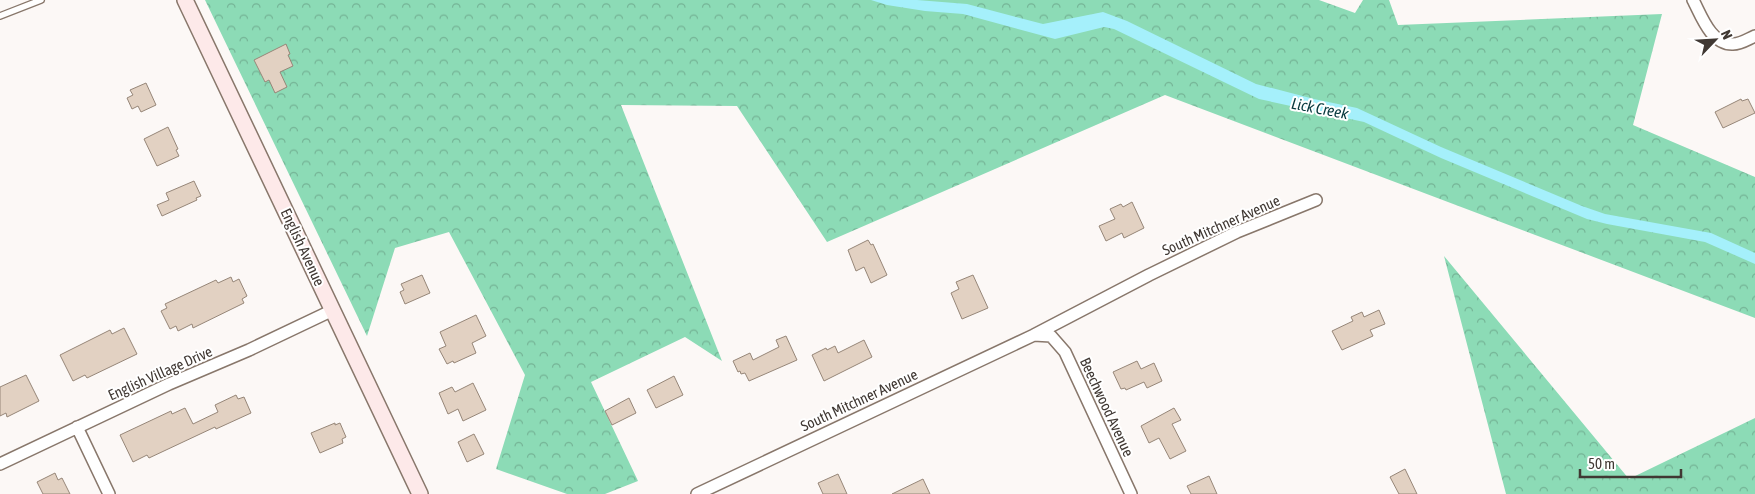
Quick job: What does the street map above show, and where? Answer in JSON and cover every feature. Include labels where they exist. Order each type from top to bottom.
[{"type":"street","name":"English Avenue","points":[[185,0],[420,494]]},
{"type":"street","points":[[1693,0],[1713,36],[1733,44],[1755,36]]},
{"type":"street","name":"South Mitchner Avenue","points":[[697,494],[1034,335],[1237,232],[1316,200]]},
{"type":"street","name":"English Village Drive","points":[[0,464],[169,384],[248,350],[333,310]]},
{"type":"street","name":"South Mitchner Avenue","points":[[1034,335],[1051,336]]},
{"type":"street","name":"Beechwood Avenue","points":[[1051,336],[1065,352],[1131,494]]},
{"type":"street","points":[[77,427],[110,494]]},
{"type":"lane","points":[[0,16],[41,0]]},
{"type":"green space","points":[[205,0],[1319,0],[1355,13],[1363,0],[1389,0],[1398,25],[1662,14],[1633,125],[1755,177],[1755,318],[1165,95],[827,242],[737,106],[621,105],[722,361],[685,337],[591,382],[638,481],[605,494],[567,494],[496,469],[525,375],[449,232],[395,248],[367,336]]},
{"type":"green space","points":[[1444,256],[1629,479],[1755,418],[1755,494],[1506,494]]},
{"type":"water","name":"Lick Creek","points":[[871,0],[917,0],[967,4],[1043,24],[1103,12],[1127,21],[1256,84],[1357,108],[1441,147],[1582,206],[1605,214],[1711,233],[1755,253],[1755,264],[1705,242],[1587,219],[1441,158],[1364,122],[1259,99],[1114,29],[1104,27],[1055,39],[963,14],[925,11],[887,5]]},
{"type":"building","points":[[286,44],[293,66],[280,72],[287,87],[275,93],[269,80],[265,82],[254,60]]},
{"type":"building","points":[[146,83],[156,105],[141,112],[138,106],[132,109],[127,98],[133,95],[130,90]]},
{"type":"building","points":[[1741,99],[1742,101],[1748,99],[1755,113],[1723,128],[1715,112]]},
{"type":"building","points":[[168,127],[178,149],[176,150],[179,156],[157,166],[144,139]]},
{"type":"building","points":[[194,181],[201,196],[196,198],[197,200],[162,216],[157,205],[169,200],[166,193]]},
{"type":"building","points":[[1132,202],[1144,228],[1124,238],[1122,233],[1106,241],[1099,226],[1115,219],[1110,209],[1121,204],[1123,207]]},
{"type":"building","points":[[868,240],[871,245],[873,244],[887,275],[871,283],[864,267],[856,271],[848,250]]},
{"type":"building","points":[[422,275],[430,293],[405,304],[400,292],[404,290],[401,284]]},
{"type":"building","points":[[973,275],[988,308],[962,319],[951,293],[959,289],[956,282]]},
{"type":"building","points":[[231,277],[233,282],[239,279],[247,296],[242,299],[244,303],[193,328],[192,324],[178,331],[176,326],[170,329],[161,311],[167,308],[165,304],[216,280],[218,283]]},
{"type":"building","points":[[1379,310],[1385,324],[1370,330],[1373,336],[1342,350],[1332,331],[1353,321],[1351,317],[1362,312],[1364,317]]},
{"type":"building","points":[[476,315],[486,336],[472,343],[476,353],[454,363],[453,361],[447,364],[439,349],[446,346],[440,332]]},
{"type":"building","points":[[124,328],[137,354],[87,378],[85,375],[73,381],[60,355],[110,330],[112,334]]},
{"type":"building","points":[[786,336],[797,360],[749,381],[745,373],[741,374],[740,371],[738,372],[733,361],[750,353],[753,360],[779,347],[776,340]]},
{"type":"building","points":[[864,340],[872,357],[824,381],[812,355],[835,346],[838,353]]},
{"type":"building","points":[[1137,361],[1141,369],[1154,363],[1162,381],[1147,388],[1144,382],[1126,390],[1125,388],[1121,389],[1113,372]]},
{"type":"building","points":[[26,375],[39,401],[7,417],[6,413],[0,416],[0,387]]},
{"type":"building","points":[[674,376],[683,395],[656,408],[647,390]]},
{"type":"building","points":[[473,383],[486,410],[463,421],[458,409],[448,414],[439,393],[452,387],[455,392]]},
{"type":"building","points":[[236,395],[238,399],[244,397],[251,413],[216,429],[215,427],[149,458],[147,455],[133,462],[120,435],[171,411],[172,414],[185,408],[193,424],[218,412],[215,405]]},
{"type":"building","points":[[629,398],[636,413],[612,425],[605,411]]},
{"type":"building","points":[[1174,408],[1181,420],[1172,424],[1186,451],[1170,459],[1159,438],[1149,443],[1141,426]]},
{"type":"building","points":[[335,423],[335,425],[340,423],[346,437],[342,439],[343,443],[320,453],[311,433]]},
{"type":"building","points":[[474,434],[484,454],[467,462],[458,442]]},
{"type":"building","points":[[1405,469],[1417,494],[1399,494],[1390,477]]},
{"type":"building","points":[[55,473],[58,480],[62,478],[70,494],[43,494],[37,482]]},
{"type":"building","points":[[838,474],[847,494],[823,494],[818,483]]},
{"type":"building","points":[[1209,476],[1217,494],[1191,494],[1187,486]]},
{"type":"building","points":[[923,479],[930,494],[892,494]]}]
